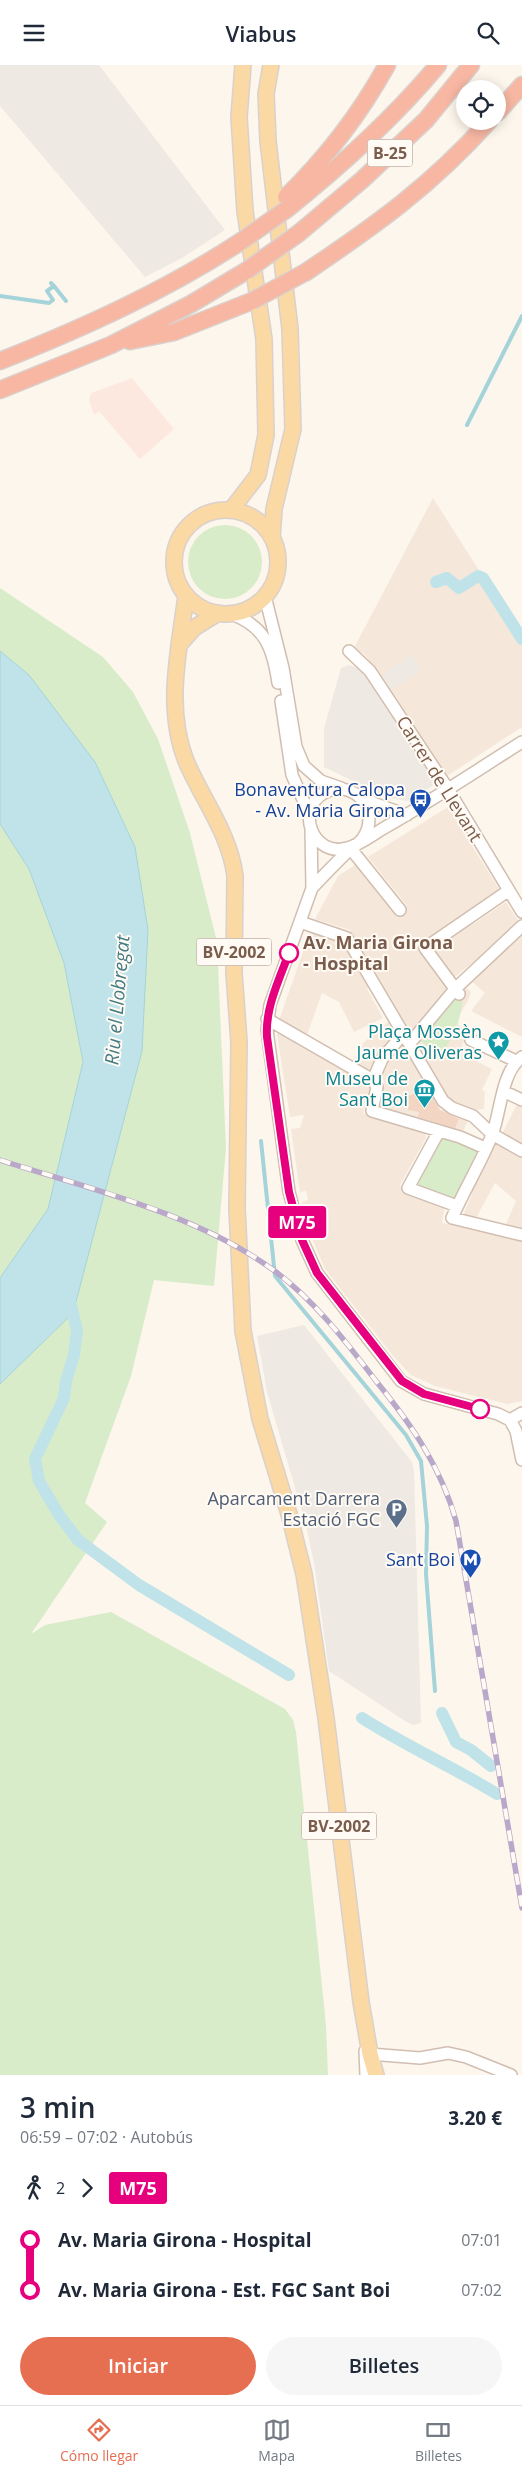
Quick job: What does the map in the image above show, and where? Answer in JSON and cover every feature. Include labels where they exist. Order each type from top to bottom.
[{"type":"highway","points":[[286,203],[317,167],[372,93],[387,65]]},
{"type":"highway","name":"B-25","points":[[0,361],[146,297],[195,271],[286,203],[334,171],[378,131],[438,65]]},
{"type":"highway","name":"B-25","points":[[0,390],[111,345],[191,304],[246,271],[300,233],[362,179],[426,120],[471,65]]},
{"type":"highway","points":[[506,104],[518,91]]},
{"type":"highway","points":[[111,345],[174,332],[252,301],[306,272],[376,225],[420,191],[458,156],[481,130]]},
{"type":"main road","points":[[231,510],[258,475],[266,427],[264,339],[246,211],[239,117],[243,65]]},
{"type":"main road","points":[[271,65],[266,94],[268,141],[290,329],[293,429],[274,509],[272,538]]},
{"type":"main road","points":[[180,644],[194,629],[224,613],[248,609],[265,596],[274,583],[278,568],[277,553],[272,538],[266,528],[253,517],[231,510],[219,510],[203,515],[191,523],[181,535],[174,552],[174,568],[178,583],[186,596],[200,607],[224,613]]},
{"type":"main road","name":"BV-2002","points":[[186,596],[174,710],[179,739],[193,776],[224,837],[233,862],[235,876],[234,973],[239,1042],[237,1208],[243,1331],[258,1411],[289,1514],[304,1575],[326,1718],[361,2002],[370,2054],[376,2075]]},
{"type":"street","points":[[265,596],[283,668],[296,747],[304,766],[321,781],[349,791],[362,800],[369,815],[367,831],[312,888]]},
{"type":"street","points":[[224,613],[246,619],[257,627],[268,643],[278,677],[292,775],[310,813],[312,888],[267,1019],[268,1052],[289,1192],[306,1248],[323,1284],[395,1373],[408,1386],[424,1394],[498,1414],[510,1420],[516,1431],[522,1461]]},
{"type":"street","name":"Carrer de Llevant","points":[[349,651],[370,671],[448,789],[522,912]]},
{"type":"street","points":[[311,830],[320,842],[333,849],[354,846],[407,815],[522,742]]},
{"type":"street","points":[[310,813],[315,801],[324,793],[336,789],[363,794],[373,803],[407,815]]},
{"type":"street","points":[[354,846],[400,910]]},
{"type":"street","points":[[458,991],[425,949],[508,891]]},
{"type":"street","points":[[300,922],[347,938],[443,1101],[452,1108],[471,1115],[496,1136],[522,1151]]},
{"type":"street","points":[[373,1080],[382,1059],[458,991],[522,926]]},
{"type":"street","points":[[267,1019],[373,1080],[377,1087],[372,1111],[460,1137],[484,1150]]},
{"type":"street","points":[[471,1040],[519,1059],[504,1089],[496,1136],[484,1150],[452,1218],[522,1235]]},
{"type":"street","points":[[504,1089],[521,1099]]},
{"type":"street","points":[[439,1131],[408,1188],[458,1205]]},
{"type":"street","points":[[510,1420],[522,1413]]},
{"type":"street","points":[[361,2002],[366,2075]]},
{"type":"street","points":[[370,2054],[420,2058],[448,2053],[466,2057],[511,2075]]},
{"type":"shaded area","points":[[0,65],[99,65],[225,230],[182,258],[145,277],[0,106]]},
{"type":"shaded area","points":[[132,378],[174,429],[140,459],[99,411],[94,415],[89,400],[91,393]]},
{"type":"shaded area","points":[[433,498],[496,597],[495,600],[522,643],[522,727],[447,776],[381,675],[364,654],[354,648]]},
{"type":"shaded area","points":[[411,655],[421,670],[391,690],[382,675]]},
{"type":"shaded area","points":[[349,665],[360,669],[368,679],[439,782],[408,801],[388,798],[324,767],[324,728],[341,668]]},
{"type":"shaded area","points":[[448,807],[499,889],[479,903],[480,905],[421,945],[453,989],[409,1037],[350,930],[315,919],[338,876],[355,865],[396,916],[407,906],[368,857]]},
{"type":"shaded area","points":[[506,902],[521,925],[452,979],[428,951]]},
{"type":"shaded area","points":[[522,929],[522,1037],[471,1011],[485,993],[469,979]]},
{"type":"shaded area","points":[[310,932],[342,942],[369,987],[367,989],[383,1018],[354,1032],[339,1002],[322,993],[307,1035],[279,1020]]},
{"type":"shaded area","points":[[462,984],[471,992],[468,1001],[455,1022],[467,1031],[460,1053],[492,1069],[482,1090],[485,1092],[484,1109],[474,1110],[455,1106],[447,1100],[428,1064],[415,1046]]},
{"type":"shaded area","points":[[389,1021],[397,1036],[370,1074],[352,1063],[364,1042]]},
{"type":"shaded area","points":[[282,1031],[368,1082],[371,1088],[363,1113],[373,1118],[424,1130],[426,1138],[400,1185],[402,1191],[445,1206],[442,1223],[522,1239],[522,1401],[507,1404],[435,1386],[411,1375],[394,1357],[325,1269],[309,1231],[302,1202],[308,1200],[306,1191],[300,1192],[291,1129],[300,1128],[304,1115],[290,1117],[277,1034]]},
{"type":"shaded area","points":[[401,1040],[437,1099],[440,1110],[450,1110],[469,1119],[463,1131],[377,1107],[384,1082],[381,1071],[385,1061]]},
{"type":"shaded area","points":[[517,1104],[522,1106],[522,1145],[502,1134]]},
{"type":"shaded area","points":[[492,1139],[522,1157],[522,1229],[505,1226],[516,1201],[495,1183],[476,1218],[463,1215],[472,1194],[470,1192],[484,1170],[482,1167]]},
{"type":"shaded area","name":"Aparcament Darrera Estació FGC","points":[[304,1325],[412,1462],[414,1470],[421,1723],[413,1725],[405,1721],[329,1671],[314,1563],[306,1525],[267,1392],[257,1336]]},
{"type":"green space","points":[[218,525],[232,525],[246,531],[256,541],[262,555],[262,569],[256,583],[246,593],[232,599],[218,599],[204,593],[194,583],[188,569],[188,555],[194,541],[204,531]]},
{"type":"green space","points":[[0,588],[103,657],[133,692],[158,739],[190,833],[217,942],[226,1148],[214,1286],[154,1280],[131,1376],[85,1503],[107,1522],[31,1634],[45,1625],[111,1612],[285,1709],[293,1720],[296,1732],[326,2025],[328,2075],[0,2075],[0,1384],[73,1313],[142,1051],[135,847],[95,762],[29,675],[0,651]]},
{"type":"green space","points":[[0,824],[29,869],[64,963],[83,1062],[48,1209],[0,1278]]},
{"type":"green space","points":[[455,995],[463,995],[459,1021],[448,1044],[437,1058],[419,1038],[432,1026]]},
{"type":"green space","points":[[441,1134],[479,1148],[454,1199],[412,1185]]},
{"type":"water","name":"Riu el Llobregat","points":[[0,651],[29,675],[95,762],[135,847],[148,930],[142,1051],[73,1313],[0,1384],[0,1278],[48,1209],[83,1062],[64,963],[29,869],[0,824]]},
{"type":"building","name":"Museu de Sant Boi","points":[[427,1089],[440,1110],[459,1119],[455,1128],[418,1117],[419,1112],[408,1110],[408,1096]]},
{"type":"waterway","points":[[0,296],[49,303],[53,300],[47,291],[54,286],[51,283]]},
{"type":"waterway","points":[[54,286],[66,301]]},
{"type":"waterway","points":[[467,425],[522,316]]},
{"type":"waterway","points":[[436,582],[447,578],[459,588],[478,576],[483,578],[522,639]]},
{"type":"waterway","points":[[261,1141],[275,1276],[406,1435],[421,1461],[427,1526],[426,1574],[435,1691]]},
{"type":"waterway","points":[[69,1297],[77,1330],[74,1355],[66,1381],[64,1398],[35,1459],[39,1481],[59,1515],[78,1540],[139,1585],[289,1675]]},
{"type":"waterway","points":[[442,1713],[456,1742],[471,1750],[491,1766]]},
{"type":"waterway","points":[[362,1718],[497,1794]]},
{"type":"railway","points":[[0,1160],[144,1205],[214,1235],[246,1252],[291,1284],[317,1309],[389,1397],[413,1430],[442,1482],[456,1521],[522,1908]]},
{"type":"bus line","name":"M75","points":[[289,953],[270,1005],[267,1019],[267,1037],[289,1192],[302,1240],[309,1257],[323,1284],[402,1381],[424,1394],[480,1409]]},
{"type":"place","name":"Bonaventura Calopa - Av. Maria Girona","points":[[421,819]]},
{"type":"place","name":"Av. Maria Girona - Hospital","points":[[289,953]]},
{"type":"place","name":"Plaça Mossèn Jaume Oliveras","points":[[498,1061]]},
{"type":"place","name":"Museu de Sant Boi","points":[[424,1108]]},
{"type":"place","name":"Aparcament Darrera Estació FGC","points":[[396,1528]]},
{"type":"place","name":"Sant Boi","points":[[471,1579]]}]
